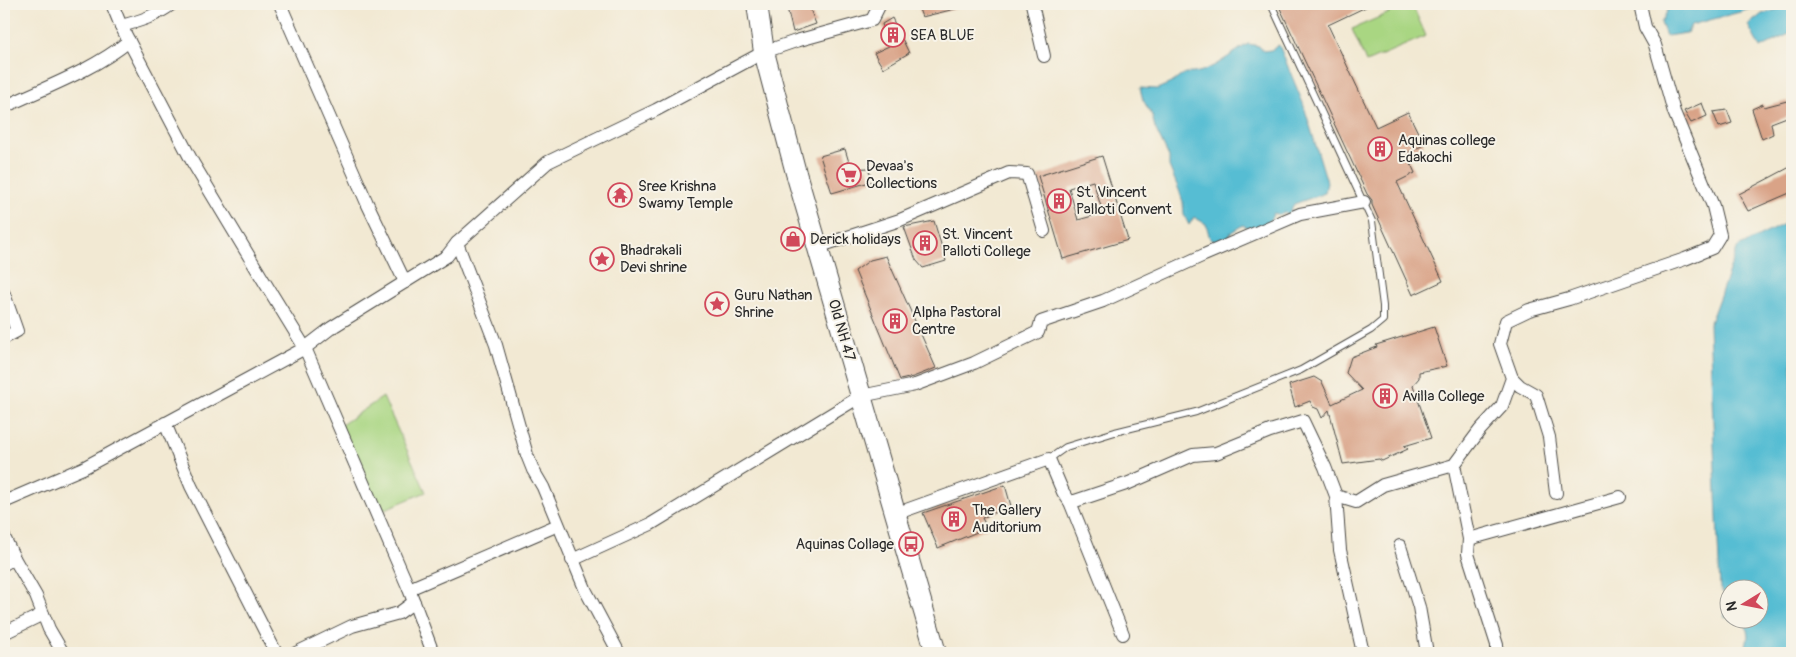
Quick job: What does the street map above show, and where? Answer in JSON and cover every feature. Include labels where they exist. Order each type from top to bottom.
[{"type":"main road","name":"Old NH 47","points":[[757,4],[764,52],[796,173],[936,653]]},
{"type":"street","points":[[112,4],[129,42],[193,163],[305,348],[409,588],[433,653]]},
{"type":"street","points":[[121,26],[142,21],[161,12],[172,4]]},
{"type":"street","points":[[280,4],[367,204],[405,282]]},
{"type":"street","points":[[4,502],[83,468],[305,348],[331,328],[447,256],[457,244],[548,162],[656,110],[764,52],[872,20],[880,4]]},
{"type":"street","points":[[1032,4],[1044,56]]},
{"type":"street","points":[[1556,493],[1548,437],[1536,395],[1520,386],[1512,378],[1500,344],[1506,320],[1529,310],[1569,299],[1685,259],[1712,248],[1720,235],[1713,206],[1674,112],[1655,45],[1645,27],[1640,4]]},
{"type":"street","points":[[4,107],[89,68],[129,42]]},
{"type":"street","points":[[817,246],[900,220],[1009,173],[1027,174],[1044,231]]},
{"type":"street","points":[[572,560],[651,524],[861,396],[915,386],[974,363],[1038,332],[1041,322],[1102,301],[1300,214],[1364,202]]},
{"type":"street","points":[[457,244],[496,345],[527,455],[543,487],[586,591],[619,653]]},
{"type":"street","points":[[4,294],[18,331],[4,338]]},
{"type":"street","points":[[1336,496],[1356,502],[1383,485],[1454,465],[1480,430],[1502,406],[1512,378]]},
{"type":"street","points":[[1070,502],[1130,483],[1193,455],[1216,453],[1258,438],[1270,431],[1303,421],[1325,467],[1336,496],[1340,550],[1363,653]]},
{"type":"street","points":[[165,422],[191,486],[276,653]]},
{"type":"street","points":[[895,514],[1049,459],[1063,492],[1070,502],[1123,634]]},
{"type":"street","points":[[1454,465],[1469,539],[1468,554],[1497,653]]},
{"type":"street","points":[[1469,539],[1620,497]]},
{"type":"street","points":[[409,588],[558,525]]},
{"type":"street","points":[[4,536],[9,561],[36,596],[49,629],[63,653]]},
{"type":"street","points":[[1400,546],[1419,607],[1427,653]]},
{"type":"street","points":[[296,653],[352,626],[398,613],[414,602]]},
{"type":"street","points":[[4,633],[43,614]]},
{"type":"lane","points":[[1049,459],[1066,448],[1115,432],[1205,409],[1301,370],[1371,330],[1383,320],[1383,306],[1372,221],[1271,4]]},
{"type":"green space","points":[[1412,4],[1426,36],[1366,62],[1352,29]]},
{"type":"green space","points":[[383,397],[426,492],[378,512],[341,425]]},
{"type":"water","points":[[1671,4],[1765,4],[1691,25],[1687,33],[1666,36],[1661,23]]},
{"type":"water","points":[[1792,5],[1792,30],[1789,34],[1760,48],[1748,25],[1762,14]]},
{"type":"water","points":[[1248,44],[1259,46],[1263,51],[1271,50],[1279,45],[1303,103],[1327,182],[1325,193],[1294,204],[1288,215],[1285,212],[1280,215],[1274,213],[1266,227],[1251,230],[1243,225],[1230,233],[1228,242],[1218,244],[1210,239],[1206,224],[1194,217],[1189,225],[1184,215],[1183,202],[1169,166],[1169,157],[1155,128],[1152,115],[1143,100],[1140,88],[1157,89],[1173,82],[1185,73],[1193,73],[1210,68]]},
{"type":"water","points":[[1792,220],[1792,653],[1757,653],[1746,646],[1747,630],[1768,630],[1768,580],[1720,580],[1709,325],[1738,247]]},
{"type":"building","points":[[786,4],[808,4],[816,24],[793,32]]},
{"type":"building","points":[[917,4],[959,4],[959,8],[922,17]]},
{"type":"building","name":"Aquinas college Edakochi","points":[[1278,4],[1372,4],[1328,25],[1376,127],[1408,112],[1424,145],[1406,153],[1415,173],[1397,182],[1443,281],[1413,295],[1372,205],[1372,200],[1367,194]]},
{"type":"building","name":"SEA BLUE","points":[[892,18],[909,53],[883,68],[874,53],[889,46],[882,24]]},
{"type":"building","points":[[1787,101],[1792,115],[1771,123],[1773,134],[1762,139],[1752,109],[1763,104],[1764,107]]},
{"type":"building","points":[[1702,103],[1707,116],[1691,123],[1684,111]]},
{"type":"building","points":[[1727,110],[1732,123],[1719,127],[1713,112]]},
{"type":"building","name":"Devaa's Collections","points":[[845,149],[851,169],[868,168],[873,181],[832,193],[820,156]]},
{"type":"building","name":"St. Vincent Palloti Convent","points":[[1102,156],[1128,240],[1063,259],[1038,176]],"holes":[[[1093,181],[1103,213],[1078,220],[1069,188]]]},
{"type":"building","points":[[1792,166],[1792,192],[1748,211],[1739,194]]},
{"type":"building","name":"St. Vincent Palloti College","points":[[934,221],[946,261],[923,268],[916,260],[904,227]]},
{"type":"building","name":"Alpha Pastoral Centre","points":[[886,256],[936,368],[900,380],[855,271],[870,260]]},
{"type":"building","name":"Avilla College","points":[[1434,327],[1447,366],[1419,372],[1419,378],[1413,385],[1431,438],[1404,446],[1408,449],[1382,461],[1379,459],[1343,464],[1329,410],[1322,418],[1318,409],[1313,407],[1310,401],[1295,407],[1289,385],[1314,377],[1322,382],[1332,404],[1362,390],[1346,373],[1351,357],[1377,347],[1376,345]]},
{"type":"building","name":"The Gallery Auditorium","points":[[1005,485],[1011,506],[982,518],[987,528],[938,548],[923,513]]},
{"type":"place","name":"SEA BLUE","points":[[893,35]]},
{"type":"place","name":"Aquinas college Edakochi","points":[[1380,149]]},
{"type":"place","name":"Devaa's Collections","points":[[849,175]]},
{"type":"place","name":"Sree Krishna Swamy Temple","points":[[620,195]]},
{"type":"place","name":"St. Vincent Palloti Convent","points":[[1059,201]]},
{"type":"place","name":"Derick holidays","points":[[793,239]]},
{"type":"place","name":"St. Vincent Palloti College","points":[[925,243]]},
{"type":"place","name":"Bhadrakali Devi shrine","points":[[602,259]]},
{"type":"place","name":"Guru Nathan Shrine","points":[[717,304]]},
{"type":"place","name":"Alpha Pastoral Centre","points":[[895,321]]},
{"type":"place","name":"Avilla College","points":[[1385,396]]},
{"type":"place","name":"The Gallery Auditorium","points":[[954,519]]},
{"type":"place","name":"Aquinas Collage","points":[[911,544]]}]
